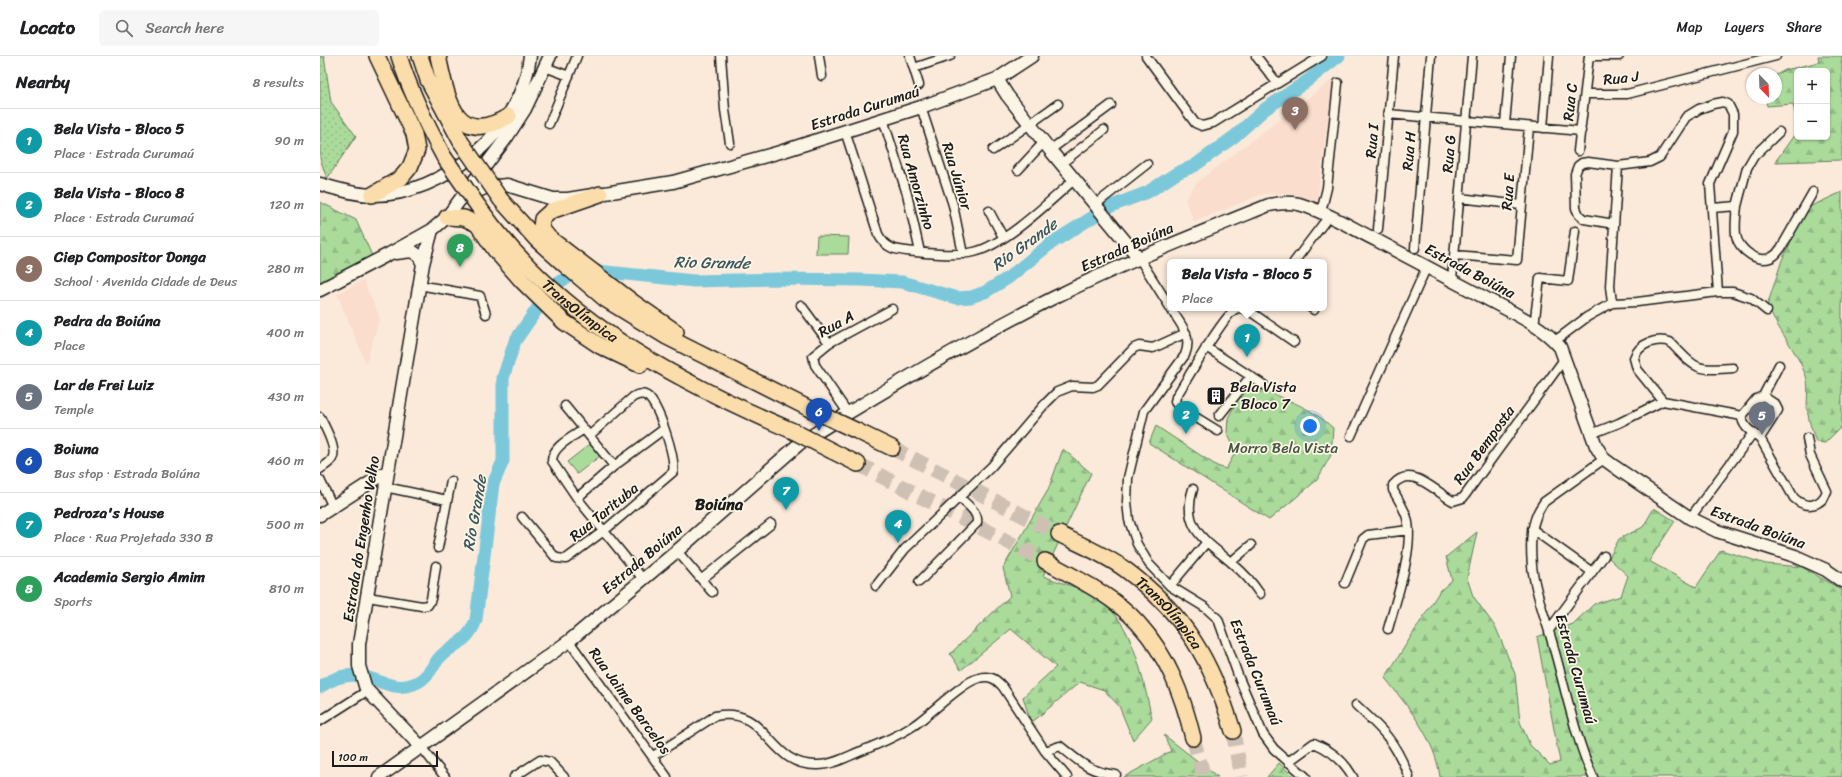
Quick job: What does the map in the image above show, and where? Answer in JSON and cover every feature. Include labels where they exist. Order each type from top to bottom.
[{"type":"highway","points":[[372,195],[401,178],[410,167],[417,150],[414,134],[377,56]]},
{"type":"highway","name":"TransOlímpica","points":[[399,56],[417,104],[444,156],[478,206],[512,251],[562,298],[596,326],[644,358],[697,387],[793,431],[858,464]]},
{"type":"highway","name":"TransOlímpica","points":[[420,56],[428,80],[461,142],[501,200],[537,240],[571,264],[585,283],[633,317],[702,356],[730,368],[808,408],[892,448]]},
{"type":"highway","points":[[438,56],[450,105],[461,119],[475,126],[483,126],[495,124],[509,116]]},
{"type":"highway","points":[[600,194],[551,210],[542,219],[541,228],[571,264],[599,276],[677,332],[716,354],[730,368]]},
{"type":"highway","points":[[447,217],[464,218],[477,224],[495,250],[523,282],[549,308],[582,335],[600,346],[746,414],[765,419]]},
{"type":"highway","name":"TransOlímpica","points":[[1059,534],[1125,569],[1171,611],[1195,641],[1210,669],[1220,692],[1233,731]]},
{"type":"highway","name":"TransOlímpica","points":[[1045,561],[1096,590],[1118,605],[1138,623],[1158,649],[1173,676],[1183,698],[1193,738]]},
{"type":"street","points":[[320,184],[372,195],[409,189],[436,179],[487,144],[509,116],[525,82],[530,56]]},
{"type":"street","points":[[320,290],[432,230],[447,217],[508,137],[525,109],[550,56]]},
{"type":"street","points":[[549,124],[577,56]]},
{"type":"street","points":[[721,56],[725,110],[730,143]]},
{"type":"street","points":[[818,56],[822,76]]},
{"type":"street","points":[[910,56],[919,85]]},
{"type":"street","points":[[914,68],[950,56]]},
{"type":"street","name":"Estrada Curumaú","points":[[462,198],[487,187],[498,185],[521,189],[553,199],[568,199],[649,187],[708,173],[921,107],[997,79],[1032,56]]},
{"type":"street","points":[[1146,56],[1195,122],[1202,126],[1213,123],[1322,56]]},
{"type":"street","points":[[1256,56],[1277,83]]},
{"type":"street","name":"Rua I","points":[[1378,229],[1394,56]]},
{"type":"street","name":"Rua H","points":[[1415,248],[1431,56]]},
{"type":"street","name":"Rua G","points":[[1452,279],[1472,56]]},
{"type":"street","points":[[1505,124],[1511,56]]},
{"type":"street","points":[[1543,128],[1549,56]]},
{"type":"street","name":"Rua C","points":[[1578,151],[1589,56]]},
{"type":"street","points":[[1594,56],[1619,56]]},
{"type":"street","name":"Rua J","points":[[1585,94],[1627,94],[1776,56]]},
{"type":"street","points":[[545,67],[569,76]]},
{"type":"street","points":[[997,79],[1007,95],[1030,122],[1047,146],[1076,179],[1139,258],[1167,303]]},
{"type":"street","points":[[1296,259],[1325,214],[1326,188],[1338,83]]},
{"type":"street","points":[[1614,224],[1584,219],[1578,215],[1576,208],[1575,174],[1578,166],[1582,163],[1618,166],[1650,162],[1660,157],[1686,117],[1699,109],[1713,104],[1723,102],[1728,104],[1733,114],[1733,131],[1710,184],[1718,292]]},
{"type":"street","points":[[993,150],[1030,122],[1058,104]]},
{"type":"street","points":[[1018,170],[1047,146],[1111,105]]},
{"type":"street","name":"Rua Júnior","points":[[921,107],[953,205],[963,254]]},
{"type":"street","points":[[1388,114],[1581,131]]},
{"type":"street","name":"Rua Amorzinho","points":[[883,119],[907,194],[920,252]]},
{"type":"street","name":"Rua E","points":[[1454,255],[1517,260],[1529,127]]},
{"type":"street","points":[[1062,163],[1104,130]]},
{"type":"street","points":[[845,131],[882,241],[891,248],[920,252],[963,254],[987,247],[1018,228],[1076,179]]},
{"type":"street","points":[[1779,132],[1754,156],[1747,168],[1737,206],[1736,236],[1746,252],[1758,258],[1768,259],[1775,256],[1812,192]]},
{"type":"street","points":[[1098,206],[1147,164]]},
{"type":"street","points":[[1612,303],[1610,286],[1618,166]]},
{"type":"street","points":[[1459,198],[1521,205]]},
{"type":"street","name":"Estrada Boiúna","points":[[422,748],[569,641],[677,551],[799,444],[848,413],[967,344],[1053,298],[1139,258],[1269,204],[1286,202],[1301,204],[1325,214],[1452,279],[1534,326],[1555,341],[1565,358],[1591,434],[1604,459],[1690,518],[1717,531],[1795,556],[1826,570],[1842,580]]},
{"type":"street","points":[[1712,208],[1737,206]]},
{"type":"street","points":[[990,211],[1003,237]]},
{"type":"street","name":"Estrada do Engenho Velho","points":[[422,748],[367,690],[358,659],[419,285],[432,230]]},
{"type":"street","points":[[1534,326],[1540,278],[1568,281],[1575,231]]},
{"type":"street","points":[[389,254],[412,251],[419,256],[423,264]]},
{"type":"street","points":[[1351,436],[1427,266]]},
{"type":"street","points":[[419,285],[480,296],[486,314]]},
{"type":"street","points":[[1555,341],[1587,317],[1612,303],[1637,302],[1718,292],[1733,292],[1759,303],[1767,311]]},
{"type":"street","points":[[801,305],[829,343]]},
{"type":"street","name":"Rua A","points":[[848,413],[812,359],[814,353],[829,343],[892,309]]},
{"type":"street","points":[[876,586],[905,549],[991,467],[1057,392],[1072,386],[1093,387],[1098,385],[1134,348],[1139,346],[1153,348],[1186,333],[1172,311]]},
{"type":"street","points":[[1218,431],[1180,407],[1175,402],[1176,397],[1206,347],[1232,311]]},
{"type":"street","points":[[1247,311],[1256,315],[1294,342]]},
{"type":"street","points":[[1256,315],[1259,311]]},
{"type":"street","name":"Estrada Curumaú","points":[[1186,333],[1188,343],[1185,355],[1144,411],[1127,486],[1126,502],[1129,520],[1137,544],[1148,564],[1170,586],[1206,608],[1218,620],[1239,678],[1263,734],[1274,749],[1306,777]]},
{"type":"street","points":[[1664,401],[1637,369],[1634,358],[1640,346],[1651,342],[1666,341],[1670,342],[1689,363],[1699,368],[1708,370],[1733,368]]},
{"type":"street","points":[[1206,347],[1264,386]]},
{"type":"street","name":"Rua Bemposta","points":[[1388,629],[1406,563],[1409,530],[1407,517],[1393,490],[1393,485],[1397,480],[1404,476],[1411,476],[1426,483],[1453,501],[1463,498],[1565,358]]},
{"type":"street","points":[[1779,365],[1762,396],[1756,399],[1742,416],[1742,422],[1760,438],[1794,498],[1799,503],[1808,506],[1818,504],[1824,499],[1826,491],[1810,455],[1807,438]]},
{"type":"street","points":[[1219,416],[1250,377]]},
{"type":"street","name":"Rua Tarituba","points":[[522,516],[549,551],[556,558],[561,560],[572,556],[673,472],[673,458],[664,429],[656,409],[647,396],[637,395],[587,432]]},
{"type":"street","points":[[1760,438],[1778,410],[1775,404],[1762,396]]},
{"type":"street","points":[[1591,434],[1619,423],[1664,401],[1742,416]]},
{"type":"street","points":[[564,406],[614,466]]},
{"type":"street","points":[[320,417],[327,432],[334,455],[332,459],[320,469]]},
{"type":"street","name":"Rua Tarituba","points":[[577,498],[614,466],[664,429]]},
{"type":"street","points":[[587,432],[558,448],[553,454],[552,461],[577,498],[605,530],[642,579]]},
{"type":"street","points":[[1690,518],[1753,433]]},
{"type":"street","name":"Estrada Curumaú","points":[[1593,777],[1577,730],[1539,600],[1532,566],[1532,529],[1537,512],[1544,502],[1604,459]]},
{"type":"street","points":[[320,515],[388,471]]},
{"type":"street","points":[[320,480],[334,507]]},
{"type":"street","points":[[438,548],[451,481]]},
{"type":"street","points":[[366,485],[375,486],[385,490],[447,500]]},
{"type":"street","points":[[1193,489],[1189,502],[1189,513],[1206,543],[1248,577],[1260,594]]},
{"type":"street","points":[[919,582],[977,523],[978,518],[976,514],[959,497]]},
{"type":"street","points":[[702,579],[771,524]]},
{"type":"street","points":[[1532,529],[1592,572]]},
{"type":"street","points":[[1345,583],[1363,540],[1368,535],[1409,530]]},
{"type":"street","points":[[1170,586],[1206,543]]},
{"type":"street","points":[[1231,562],[1251,545]]},
{"type":"street","points":[[677,551],[712,592]]},
{"type":"street","points":[[1549,630],[1604,556]]},
{"type":"street","points":[[368,597],[422,606],[428,605],[431,599],[436,566]]},
{"type":"street","name":"Rua Jaime Barcelos","points":[[569,641],[668,777]]},
{"type":"street","points":[[653,756],[715,716],[727,714],[743,717],[752,721],[774,746],[794,760],[818,765],[835,761],[881,743],[913,726],[972,681],[980,677],[989,677],[997,679],[1003,686],[1045,751],[1067,777]]},
{"type":"street","points":[[320,721],[367,690]]},
{"type":"street","points":[[1356,705],[1386,732],[1399,754],[1409,777]]},
{"type":"street","points":[[1288,762],[1314,743],[1325,747],[1346,764],[1353,777]]},
{"type":"street","points":[[1045,751],[1060,746],[1086,768],[1097,772],[1116,775]]},
{"type":"street","points":[[379,777],[422,748],[445,777]]},
{"type":"street","points":[[514,777],[540,760],[550,762],[564,777]]},
{"type":"shaded area","points":[[1333,79],[1317,202],[1288,193],[1263,194],[1194,222],[1185,200],[1197,182]]},
{"type":"shaded area","points":[[363,280],[380,317],[366,364],[337,294]]},
{"type":"green space","points":[[320,56],[324,56],[331,102],[356,136],[327,179],[320,158]]},
{"type":"green space","points":[[1818,56],[1842,56],[1842,160],[1775,162],[1794,135],[1794,140],[1830,140],[1830,68],[1794,68],[1794,108],[1793,104],[1767,106],[1766,104],[1782,104],[1782,72],[1785,70],[1819,62]]},
{"type":"green space","points":[[1842,192],[1842,426],[1825,443],[1816,442],[1808,416],[1808,387],[1806,376],[1793,349],[1776,324],[1767,306],[1782,260],[1807,208]]},
{"type":"green space","points":[[320,202],[356,220],[373,258],[320,283]]},
{"type":"green space","points":[[817,236],[849,237],[848,254],[816,254]]},
{"type":"green space","name":"Morro Bela Vista","points":[[1257,388],[1306,409],[1324,420],[1333,428],[1331,455],[1317,480],[1269,520],[1149,443],[1156,426],[1217,466],[1226,469],[1236,451],[1227,433],[1228,418],[1242,391]]},
{"type":"green space","points":[[590,444],[600,456],[577,474],[567,462]]},
{"type":"green space","points":[[1063,449],[1091,473],[1043,576],[1089,593],[1104,603],[1116,616],[1126,631],[1139,665],[1152,718],[1133,740],[1119,706],[1104,690],[1080,682],[1031,723],[1023,697],[1056,667],[1011,629],[961,670],[950,654],[1010,596],[1003,568],[1048,490]]},
{"type":"green space","points":[[1654,508],[1675,521],[1649,561],[1696,587],[1721,550],[1766,564],[1802,567],[1842,590],[1842,777],[1440,777],[1433,749],[1426,736],[1411,712],[1385,678],[1439,592],[1452,580],[1446,557],[1477,532],[1467,578],[1473,596],[1496,628],[1515,674],[1520,722],[1530,745],[1550,765],[1560,762],[1537,637],[1573,624],[1594,604],[1621,596],[1628,576],[1609,558],[1619,539],[1643,527]]},
{"type":"green space","points":[[1164,735],[1218,777],[1124,777],[1171,751]]},
{"type":"green space","points":[[1279,763],[1294,777],[1267,777]]},
{"type":"waterway","name":"Rio Grande","points":[[320,687],[336,678],[350,675],[362,676],[395,686],[406,686],[418,682],[428,674],[440,657],[461,642],[473,628],[476,620],[493,484],[503,461],[503,378],[515,341],[550,290],[559,282],[572,275],[597,271],[694,281],[779,279],[861,280],[902,282],[957,298],[971,297],[985,292],[1008,278],[1050,244],[1109,207],[1148,192],[1177,173],[1194,166],[1235,136],[1265,109],[1307,81],[1339,56]]},
{"type":"tunnel","points":[[892,448],[1059,534]]},
{"type":"tunnel","points":[[858,464],[1045,561]]},
{"type":"tunnel","points":[[1233,731],[1241,777]]},
{"type":"tunnel","points":[[1193,738],[1204,777]]},
{"type":"place","name":"Ciep Compositor Donga","points":[[1295,130]]},
{"type":"place","name":"Academia Sergio Amim","points":[[460,267]]},
{"type":"place","name":"Bela Vista - Bloco 5","points":[[1247,357]]},
{"type":"place","name":"Bela Vista - Bloco 7","points":[[1216,396]]},
{"type":"place","name":"Boiuna","points":[[819,431]]},
{"type":"place","name":"Bela Vista - Bloco 8","points":[[1186,434]]},
{"type":"place","name":"Lar de Frei Luiz","points":[[1762,435]]},
{"type":"place","name":"Pedroza's House","points":[[786,510]]},
{"type":"place","name":"Pedra da Boiúna","points":[[898,543]]},
{"type":"district","name":"Boiúna","points":[[719,504]]}]
